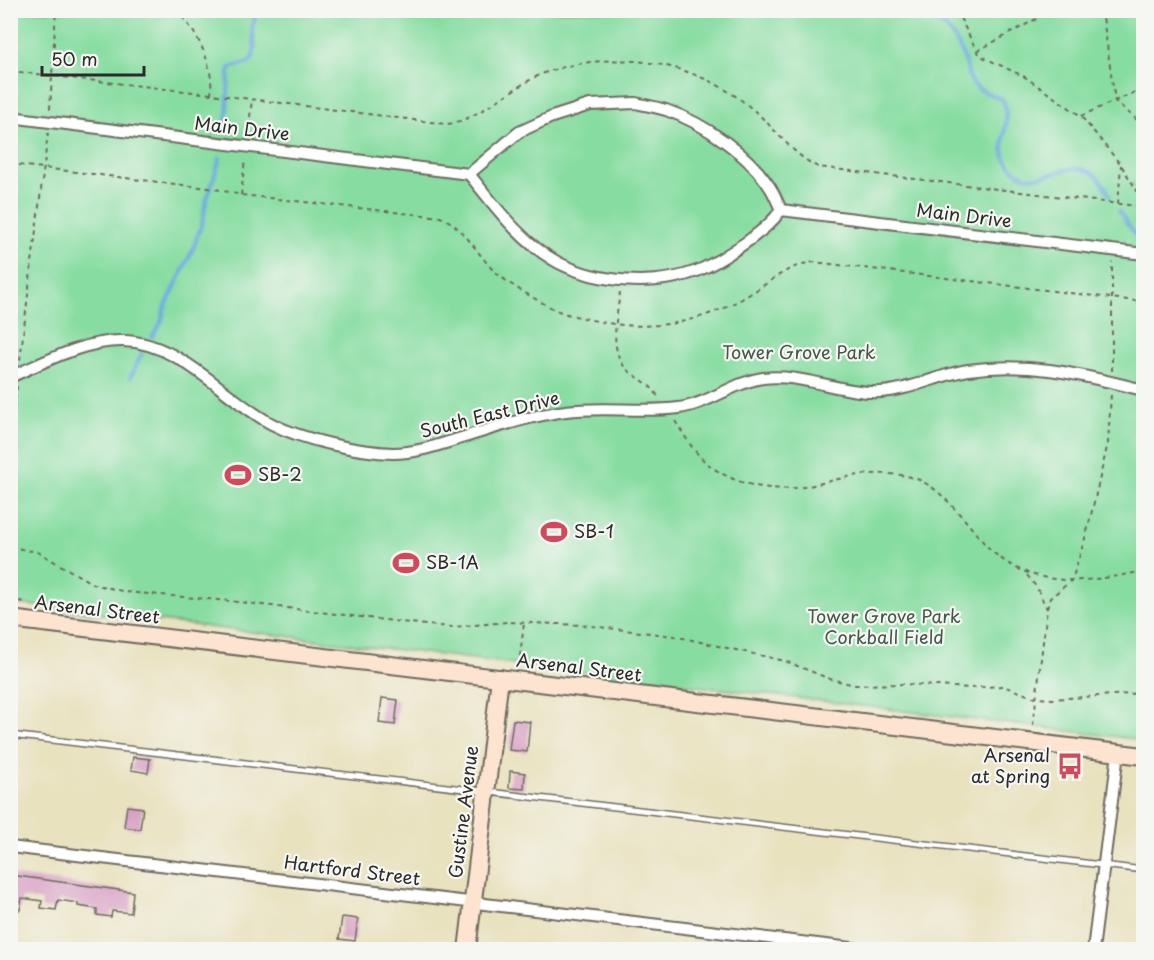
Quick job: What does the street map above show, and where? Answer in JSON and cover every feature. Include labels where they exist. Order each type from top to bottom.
[{"type":"main road","name":"Arsenal Street","points":[[10,619],[1143,756]]},
{"type":"main road","name":"Gustine Avenue","points":[[467,950],[500,678]]},
{"type":"street","points":[[635,103],[666,110],[694,122],[724,141],[749,163],[771,189],[781,210],[772,224],[732,252],[696,271],[658,279],[622,281],[590,276],[558,262],[532,244],[502,215],[468,174],[519,132],[552,117],[590,105],[635,103]]},
{"type":"street","name":"Main Drive","points":[[10,117],[468,174]]},
{"type":"street","name":"Main Drive","points":[[781,210],[1143,254]]},
{"type":"street","name":"South East Drive","points":[[14,376],[68,353],[94,345],[123,341],[145,344],[188,365],[273,425],[325,442],[378,452],[425,450],[515,422],[567,411],[667,409],[692,405],[750,381],[763,378],[797,378],[844,389],[882,392],[965,371],[1020,366],[1068,372],[1143,390]]},
{"type":"street","points":[[1093,950],[1118,753]]},
{"type":"street","name":"Hartford Street","points":[[10,847],[868,950]]},
{"type":"lane","points":[[10,735],[1143,870]]},
{"type":"path","points":[[10,444],[14,376],[49,122],[56,10]]},
{"type":"path","points":[[176,10],[197,36],[212,78],[212,94]]},
{"type":"path","points":[[956,10],[977,51],[983,57],[1025,77],[1081,116],[1121,165],[1143,202]]},
{"type":"path","points":[[977,51],[1053,10]]},
{"type":"path","points":[[1102,10],[1115,101],[1143,126]]},
{"type":"path","points":[[10,71],[233,97]]},
{"type":"path","points":[[1081,116],[1143,88]]},
{"type":"path","points":[[10,164],[216,189]]},
{"type":"path","points":[[1118,204],[1121,165]]},
{"type":"path","points":[[1033,725],[1047,609],[1050,598],[1072,580],[1087,532],[1108,443],[1112,382],[1112,250]]},
{"type":"path","points":[[622,281],[616,341],[617,358],[626,369],[653,388],[696,452],[709,465],[726,475],[762,486],[794,488],[844,477],[879,474],[914,478],[927,483],[997,555],[1025,573],[1037,588],[1047,609]]},
{"type":"path","points":[[10,547],[38,552],[93,584],[126,592],[230,601],[453,627],[507,622],[597,626],[674,636],[785,661],[830,679],[855,685],[906,684],[969,688],[1003,686],[1036,698],[1078,699],[1143,693]]},
{"type":"path","points":[[1025,573],[1051,579],[1072,580],[1101,579],[1143,571]]},
{"type":"path","points":[[10,600],[25,602]]},
{"type":"path","points":[[519,665],[524,623]]},
{"type":"green space","name":"Tower Grove Park","points":[[11,11],[1143,11],[1143,740],[11,603]]},
{"type":"building","points":[[382,698],[398,700],[395,725],[379,723]]},
{"type":"building","points":[[513,720],[530,722],[527,752],[509,750]]},
{"type":"building","points":[[133,757],[150,759],[148,773],[131,770]]},
{"type":"building","points":[[510,771],[525,773],[524,789],[509,788]]},
{"type":"building","points":[[127,806],[143,808],[140,829],[124,827]]},
{"type":"building","points":[[10,875],[133,892],[131,913],[112,911],[111,917],[97,915],[97,909],[58,900],[56,910],[41,908],[42,901],[22,898],[20,910],[10,909]]},
{"type":"building","points":[[342,917],[358,919],[355,941],[339,939]]},
{"type":"waterway","points":[[224,127],[230,68],[249,62],[253,57],[255,48],[252,28],[257,10]]},
{"type":"waterway","points":[[888,10],[902,16],[939,22],[949,31],[960,49],[972,83],[980,90],[1003,100],[1006,109],[1004,156],[1020,174],[1033,177],[1073,169],[1086,170],[1098,178],[1110,196]]},
{"type":"waterway","points":[[152,337],[161,323],[164,310],[193,249],[220,158]]},
{"type":"waterway","points":[[1119,211],[1137,238]]},
{"type":"waterway","points":[[130,378],[142,353]]},
{"type":"place","name":"SB-2","points":[[238,475]]},
{"type":"place","name":"SB-1","points":[[554,532]]},
{"type":"place","name":"SB-1A","points":[[406,563]]},
{"type":"place","name":"Arsenal at Spring","points":[[1070,766]]},
{"type":"park label","name":"Tower Grove Park Corkball Field","points":[[884,627]]}]
